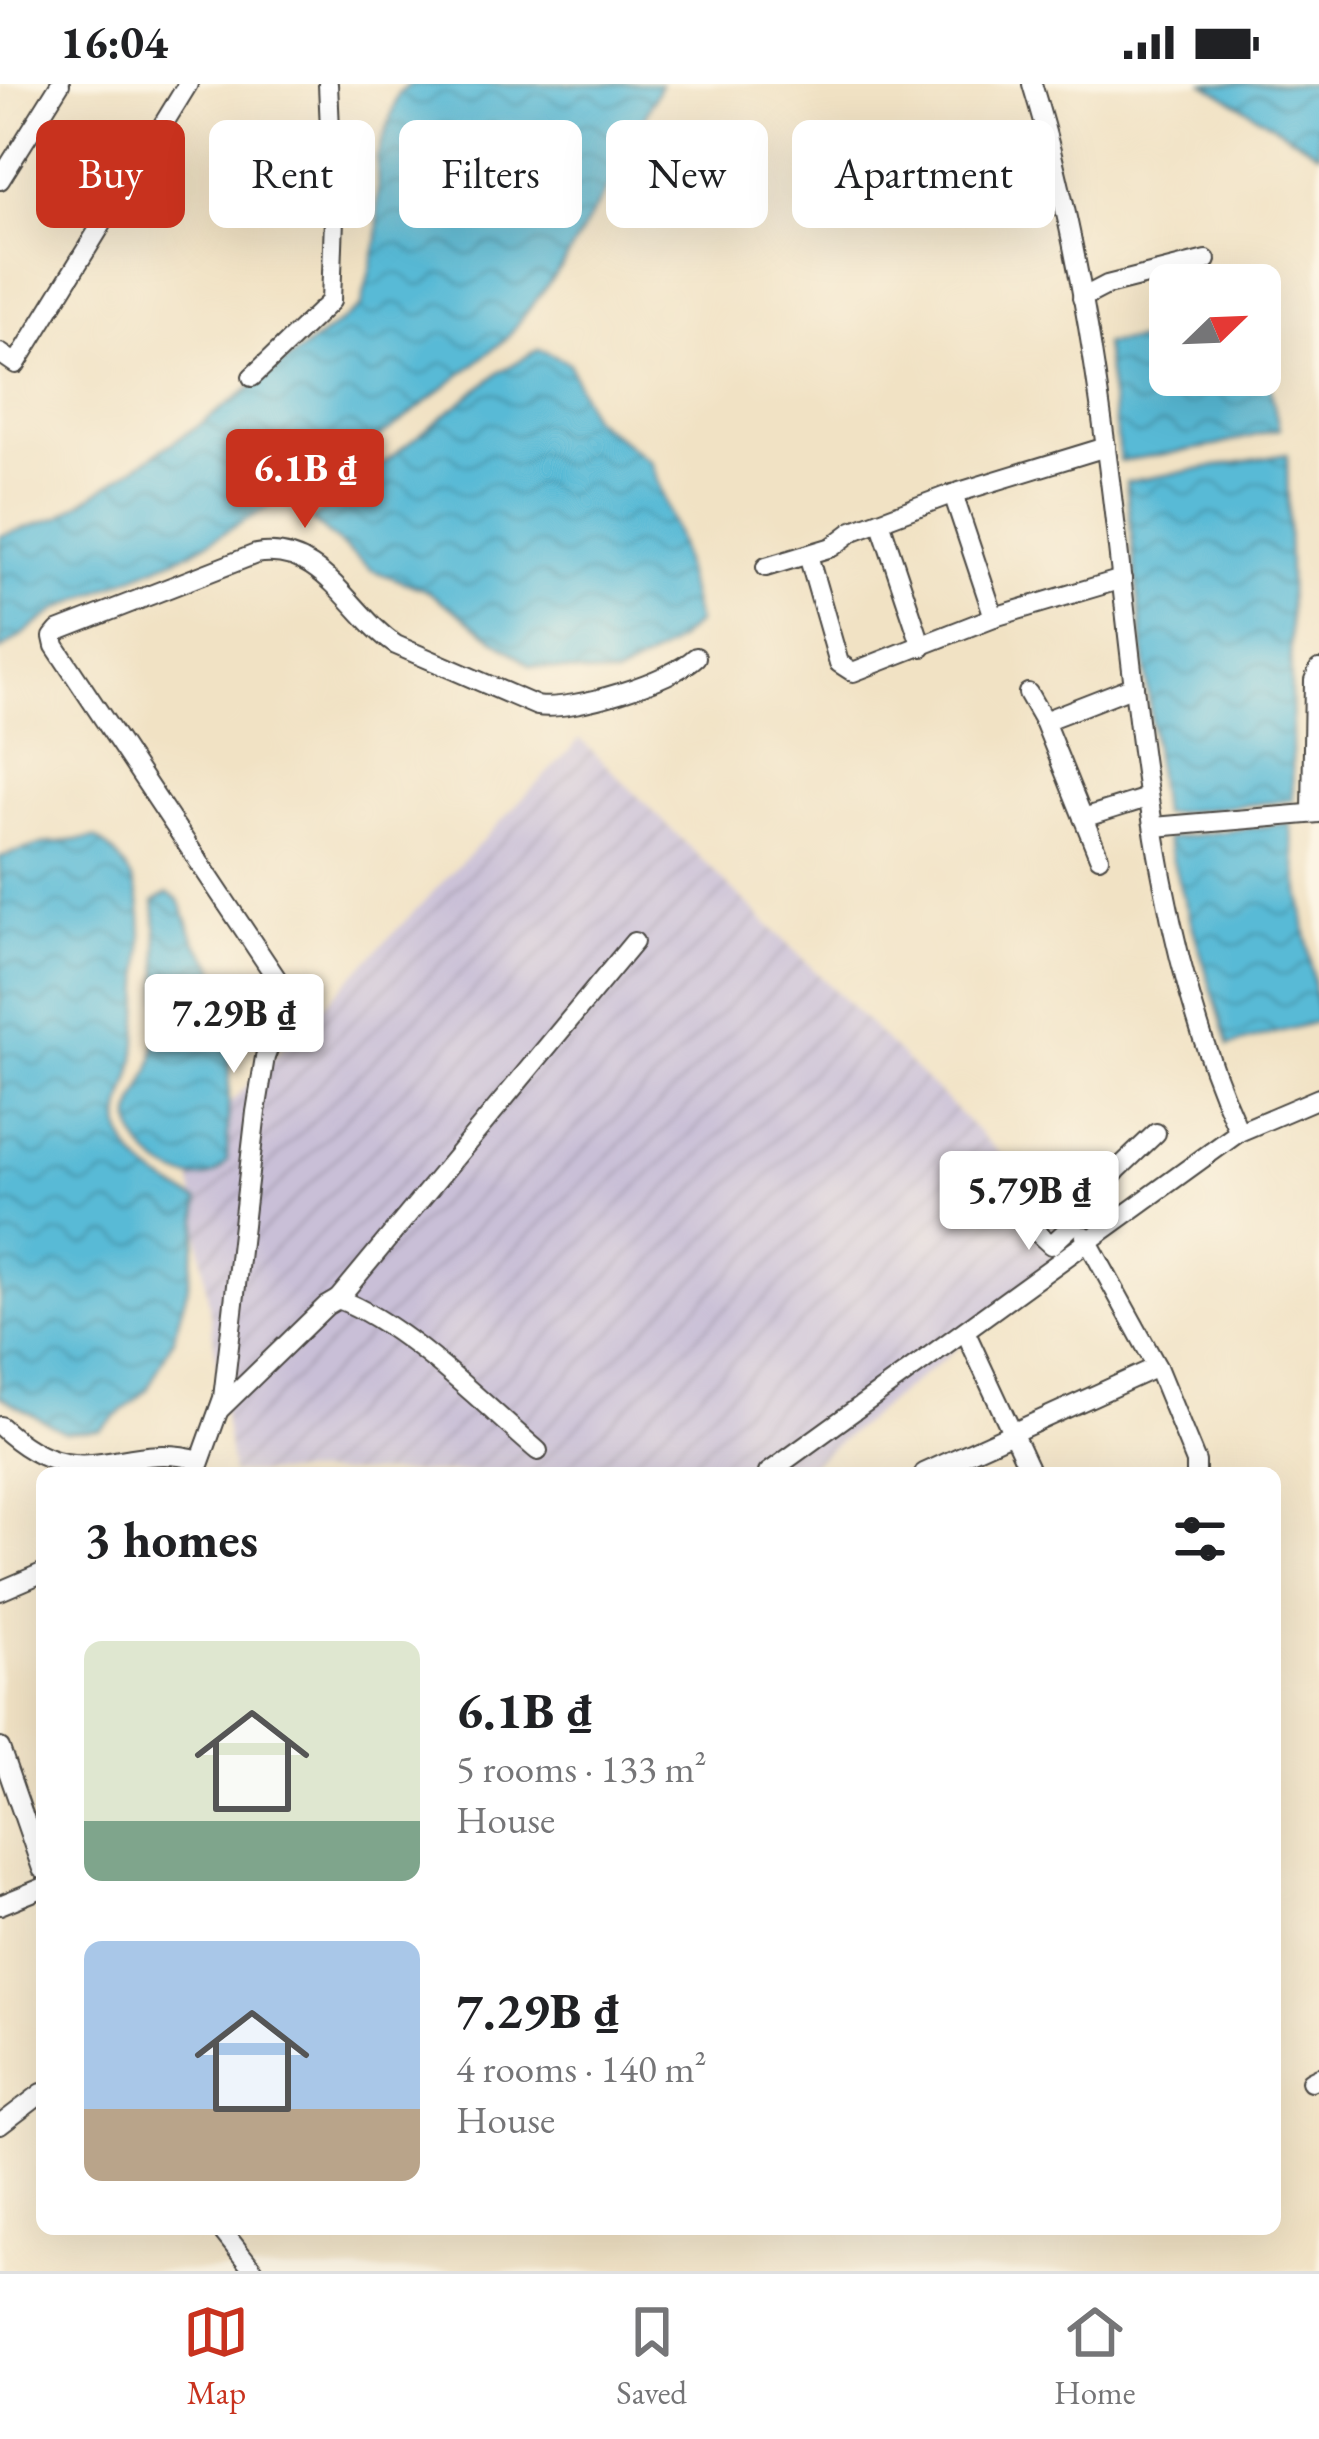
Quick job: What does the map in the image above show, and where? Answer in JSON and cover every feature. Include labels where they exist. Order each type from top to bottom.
[{"type":"street","points":[[0,180],[60,84]]},
{"type":"street","points":[[0,353],[16,364],[188,84]]},
{"type":"street","points":[[252,377],[331,301],[334,238],[328,84]]},
{"type":"street","points":[[1032,84],[1051,146],[1082,298],[1106,447],[1147,798],[1180,966],[1216,1080],[1239,1132]]},
{"type":"street","points":[[1082,298],[1107,285],[1206,260]]},
{"type":"street","points":[[766,567],[832,547],[853,531],[953,494],[1106,447]]},
{"type":"street","points":[[953,494],[994,617]]},
{"type":"street","points":[[880,521],[922,647]]},
{"type":"street","points":[[0,1426],[23,1448],[61,1464],[110,1464],[179,1454],[198,1467],[219,1410],[256,1112],[265,1057],[283,1010],[283,988],[105,723],[53,637],[58,631],[276,550],[333,580],[376,632],[396,645],[537,706],[556,709],[590,702],[680,673],[696,657]]},
{"type":"street","points":[[808,554],[843,669],[856,671],[994,617],[1122,579]]},
{"type":"street","points":[[1154,827],[1316,813],[1314,680],[1319,669]]},
{"type":"street","points":[[1044,721],[1134,686]]},
{"type":"street","points":[[1028,693],[1099,857]]},
{"type":"street","points":[[1082,818],[1147,798]]},
{"type":"street","points":[[219,1410],[338,1299],[634,942]]},
{"type":"street","points":[[776,1467],[1239,1132],[1319,1098]]},
{"type":"street","points":[[1016,1213],[1046,1244],[1060,1238],[1156,1132]]},
{"type":"street","points":[[1118,1169],[1149,1199]]},
{"type":"street","points":[[1075,1223],[1157,1366],[1196,1467]]},
{"type":"street","points":[[338,1299],[416,1348],[538,1451]]},
{"type":"street","points":[[966,1333],[1028,1467]]},
{"type":"street","points":[[937,1467],[1157,1366]]},
{"type":"street","points":[[0,1591],[36,1576]]},
{"type":"street","points":[[0,1748],[35,1822]]},
{"type":"street","points":[[0,1905],[36,1890]]},
{"type":"street","points":[[0,2125],[36,2098]]},
{"type":"street","points":[[230,2235],[254,2271]]},
{"type":"shaded area","points":[[580,739],[1090,1242],[808,1467],[231,1467],[187,1148]]},
{"type":"water","points":[[411,84],[661,84],[643,120],[606,120],[606,191],[562,266],[506,339],[393,428],[306,485],[193,551],[58,609],[0,651],[0,536],[60,517],[205,421],[361,307],[378,238],[377,157],[399,93]]},
{"type":"water","points":[[1205,84],[1319,84],[1319,153]]},
{"type":"water","points":[[1149,338],[1149,396],[1272,396],[1279,429],[1215,446],[1120,461],[1104,344]]},
{"type":"water","points":[[539,349],[569,363],[591,417],[651,462],[677,536],[697,623],[669,647],[615,677],[531,666],[428,591],[372,570],[311,520],[497,374]]},
{"type":"water","points":[[1287,454],[1293,800],[1161,814],[1126,482]]},
{"type":"water","points":[[1290,823],[1319,1021],[1229,1046],[1166,839]]},
{"type":"water","points":[[95,838],[127,870],[140,910],[138,1028],[121,1113],[122,1133],[132,1154],[148,1170],[198,1201],[198,1229],[173,1339],[147,1390],[100,1430],[64,1432],[0,1396],[0,857],[43,844]]},
{"type":"water","points":[[168,893],[179,900],[195,941],[214,965],[226,1007],[230,1046],[227,1161],[216,1173],[201,1178],[161,1166],[141,1145],[132,1121],[156,1040],[159,980],[154,901]]}]
